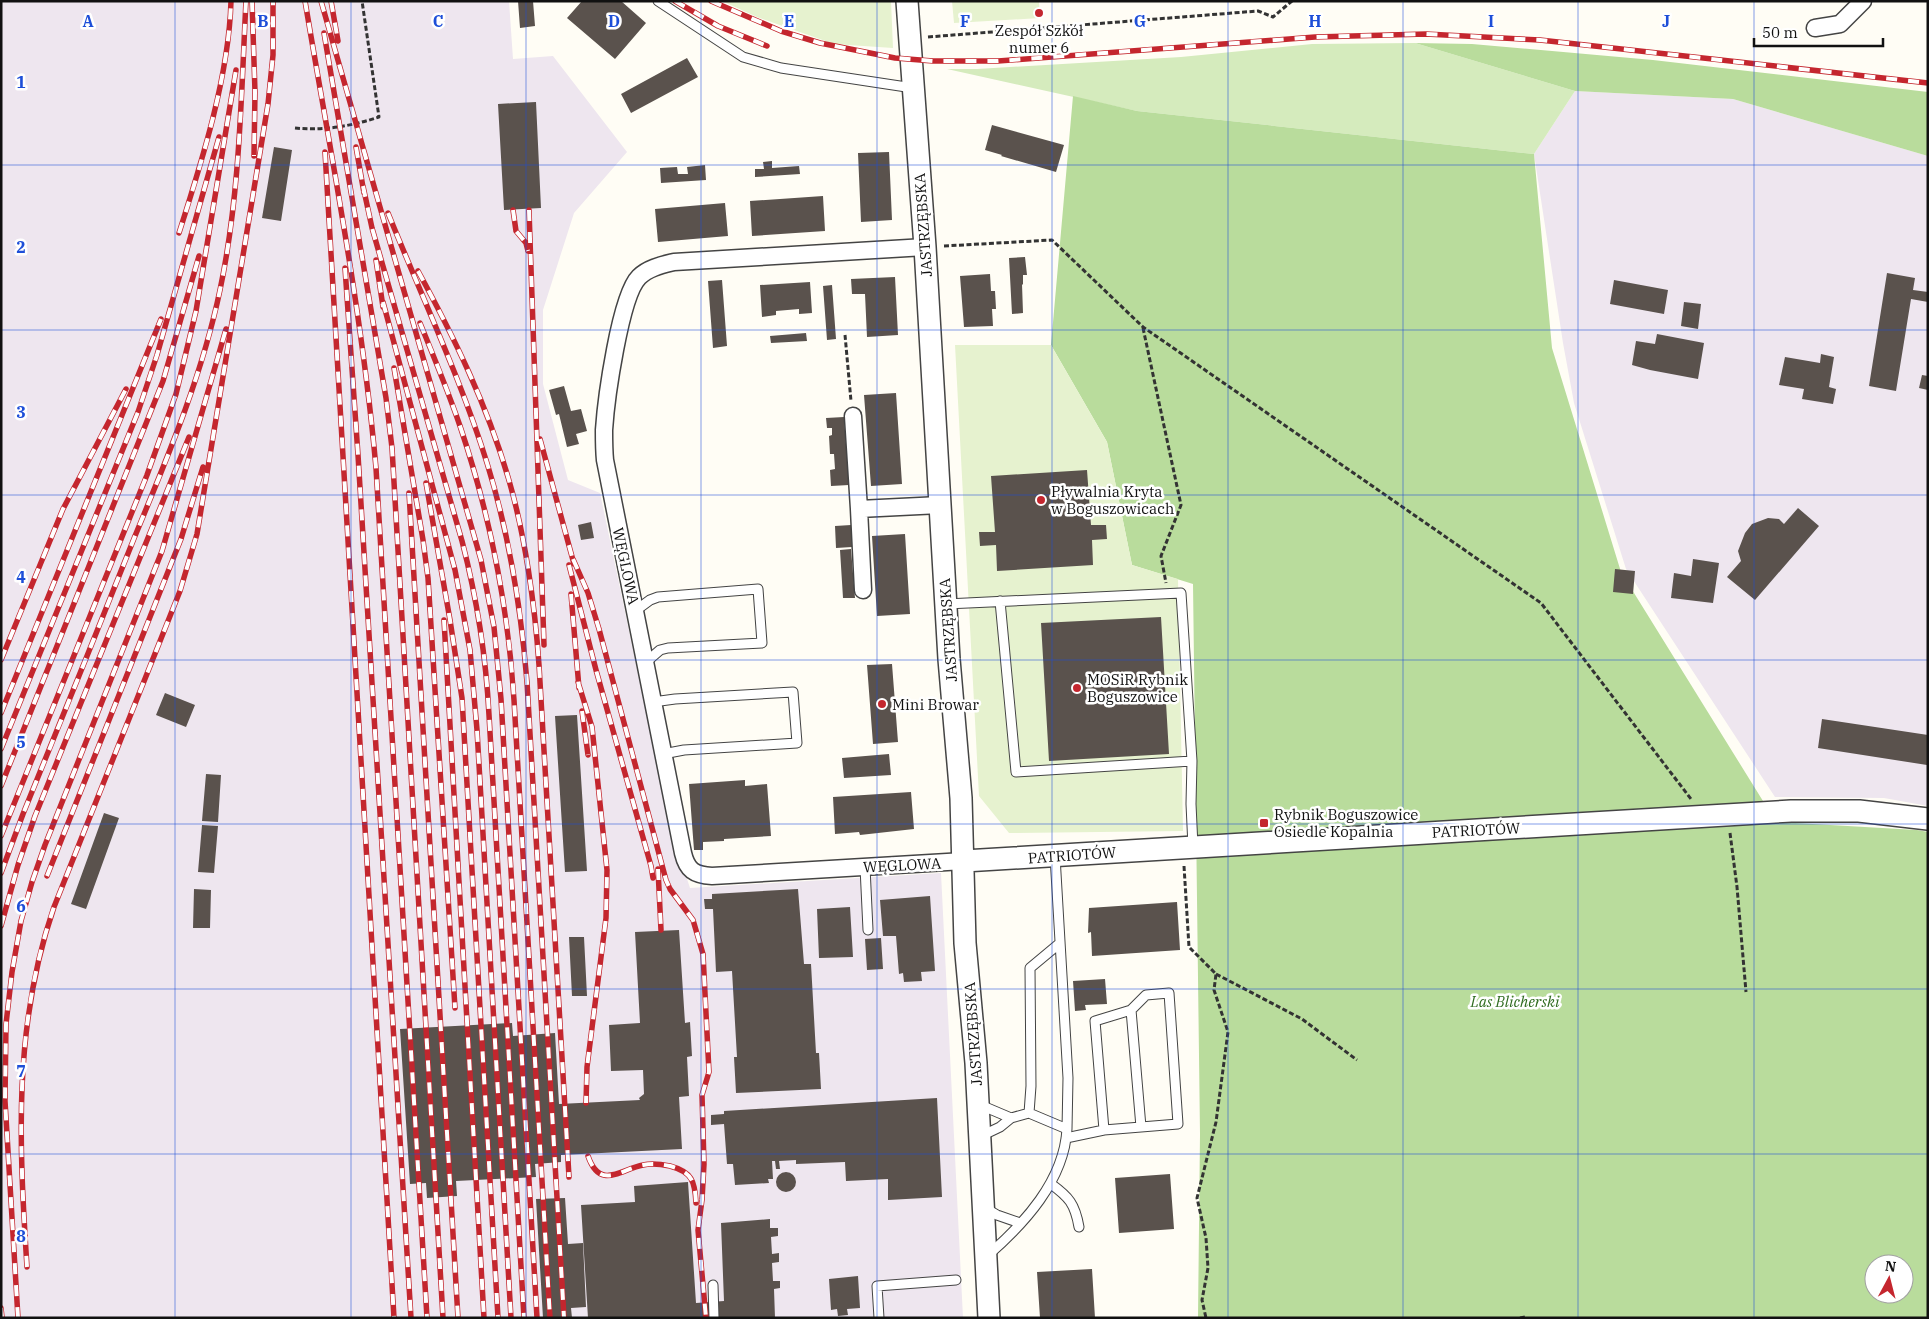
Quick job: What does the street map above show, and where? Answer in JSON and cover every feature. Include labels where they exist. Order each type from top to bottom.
[{"type":"street","name":"JASTRZĘBSKA","points":[[908,1],[946,604],[956,724],[964,861],[965,943],[978,1104],[989,1318]]},
{"type":"street","points":[[1815,28],[1840,24],[1863,1]]},
{"type":"street","name":"WĘGLOWA","points":[[925,247],[674,262],[648,270],[635,282],[623,312],[606,411],[604,445],[608,478],[687,866],[694,873],[712,876],[964,861]]},
{"type":"street","points":[[853,416],[863,590]]},
{"type":"street","points":[[858,509],[940,505]]},
{"type":"street","name":"PATRIOTÓW","points":[[964,861],[1704,816],[1843,810],[1877,812],[1928,819]]},
{"type":"lane","points":[[658,1],[742,57],[781,68],[913,88]]},
{"type":"lane","points":[[635,611],[650,600],[658,597],[758,589],[762,642],[668,648],[660,650],[645,663]]},
{"type":"lane","points":[[946,604],[1181,593],[1192,761],[1188,848]]},
{"type":"lane","points":[[1000,601],[1016,772],[1192,761]]},
{"type":"lane","points":[[653,702],[793,692],[797,743],[684,750],[663,754]]},
{"type":"lane","points":[[986,1257],[1020,1223],[1051,1184],[1060,1163],[1066,1133],[1068,1078],[1055,856]]},
{"type":"lane","points":[[865,867],[868,930]]},
{"type":"lane","points":[[1029,1113],[1031,1086],[1030,968],[1060,943]]},
{"type":"lane","points":[[979,1138],[1000,1127],[1011,1118],[1029,1113],[1066,1133],[1104,1130],[1178,1124],[1169,993],[1146,995],[1131,1010],[1095,1021],[1104,1130]]},
{"type":"lane","points":[[1131,1010],[1141,1127]]},
{"type":"lane","points":[[978,1104],[1011,1118]]},
{"type":"lane","points":[[1051,1184],[1072,1203],[1079,1227]]},
{"type":"lane","points":[[983,1207],[997,1215],[1020,1223]]},
{"type":"lane","points":[[879,1318],[877,1286],[956,1280]]},
{"type":"lane","points":[[713,1284],[714,1318]]},
{"type":"path","points":[[295,128],[344,126],[379,117],[362,1]]},
{"type":"path","points":[[910,39],[1258,12],[1273,16],[1292,1]]},
{"type":"path","points":[[925,247],[1052,240],[1143,327],[1541,603],[1704,816]]},
{"type":"path","points":[[1143,327],[1180,505],[1161,556],[1168,593]]},
{"type":"path","points":[[845,335],[853,416]]},
{"type":"path","points":[[1727,815],[1737,887],[1746,992]]},
{"type":"path","points":[[1188,848],[1189,947],[1216,974],[1302,1019],[1357,1060]]},
{"type":"path","points":[[1206,1318],[1202,1300],[1208,1268],[1206,1238],[1197,1198],[1216,1122],[1228,1032],[1214,990],[1216,974]]},
{"type":"path","points":[[1520,1318],[1525,1317]]},
{"type":"shaded area","points":[[1,1],[509,1],[513,59],[553,56],[627,152],[574,213],[543,310],[543,384],[568,480],[600,493],[671,830],[690,888],[941,873],[963,1318],[1,1318]]},
{"type":"shaded area","points":[[1575,91],[1733,99],[1928,156],[1928,806],[1884,798],[1775,797],[1626,569],[1574,403],[1534,154]]},
{"type":"green space","points":[[722,1],[891,1],[893,48],[834,44],[757,17]]},
{"type":"green space","points":[[952,1],[1039,1],[1040,18],[954,23]]},
{"type":"green space","points":[[1415,43],[1575,91],[1534,154],[1137,111],[947,69],[977,69],[1181,57],[1312,44]]},
{"type":"green space","points":[[1415,43],[1472,44],[1653,60],[1928,92],[1928,156],[1733,99],[1575,91]]},
{"type":"green space","name":"Las Blicherski","points":[[1073,96],[1137,111],[1534,154],[1552,348],[1621,572],[1776,822],[1928,832],[1928,1318],[1198,1318],[1200,1134],[1193,584],[1132,565],[1107,442],[1051,345]]},
{"type":"green space","name":"MOSiR Rybnik Boguszowice","points":[[955,345],[1051,345],[1107,442],[1132,565],[1178,579],[1183,831],[1009,833],[979,796]]},
{"type":"building","points":[[518,1],[533,1],[535,26],[520,28]]},
{"type":"building","points":[[582,1],[621,1],[646,23],[615,59],[567,18]]},
{"type":"building","points":[[687,58],[698,77],[631,113],[621,94]]},
{"type":"building","points":[[536,102],[541,208],[504,210],[498,104]]},
{"type":"building","points":[[992,125],[1064,145],[1056,172],[985,150]]},
{"type":"building","points":[[274,147],[292,150],[281,221],[262,218]]},
{"type":"building","points":[[889,152],[892,220],[861,222],[858,153]]},
{"type":"building","points":[[772,161],[772,168],[799,166],[800,174],[755,177],[755,169],[764,169],[763,162]]},
{"type":"building","points":[[705,165],[706,180],[661,183],[660,168],[677,167],[678,174],[688,174],[687,167]]},
{"type":"building","points":[[823,196],[825,231],[752,236],[750,201]]},
{"type":"building","points":[[725,203],[728,236],[658,242],[655,209]]},
{"type":"building","points":[[1025,257],[1027,275],[1023,275],[1022,284],[1023,313],[1012,314],[1009,258]]},
{"type":"building","points":[[1887,273],[1915,278],[1913,290],[1928,292],[1928,302],[1911,299],[1896,391],[1869,386]]},
{"type":"building","points":[[990,274],[991,291],[995,291],[996,309],[992,309],[993,326],[964,327],[960,276]]},
{"type":"building","points":[[895,277],[898,335],[867,337],[865,294],[852,294],[851,279]]},
{"type":"building","points":[[722,280],[727,346],[713,348],[708,281]]},
{"type":"building","points":[[1614,280],[1668,290],[1664,314],[1610,304]]},
{"type":"building","points":[[810,282],[812,313],[799,314],[799,309],[776,311],[776,315],[762,317],[760,285]]},
{"type":"building","points":[[832,285],[836,339],[827,340],[823,286]]},
{"type":"building","points":[[1684,302],[1701,304],[1698,329],[1681,326]]},
{"type":"building","points":[[806,333],[807,341],[771,343],[770,336]]},
{"type":"building","points":[[1657,334],[1704,343],[1698,379],[1632,365],[1636,341],[1655,344]]},
{"type":"building","points":[[1821,354],[1834,357],[1829,387],[1836,389],[1833,404],[1802,399],[1804,389],[1779,385],[1785,357],[1820,363]]},
{"type":"building","points":[[1922,375],[1928,376],[1928,390],[1919,388]]},
{"type":"building","points":[[564,386],[571,411],[581,409],[587,431],[576,434],[579,444],[567,447],[559,414],[556,415],[549,390]]},
{"type":"building","points":[[896,393],[902,484],[871,486],[864,395]]},
{"type":"building","points":[[844,417],[849,485],[831,486],[830,470],[835,469],[834,454],[830,454],[829,436],[832,435],[832,428],[827,428],[826,418]]},
{"type":"building","name":"Pływalnia Kryta w Boguszowicach","points":[[1087,470],[1091,525],[1106,525],[1107,539],[1092,540],[1093,565],[997,571],[996,545],[980,546],[979,532],[995,532],[991,476]]},
{"type":"building","points":[[1798,508],[1819,526],[1755,600],[1727,577],[1741,561],[1738,551],[1745,533],[1752,524],[1768,518],[1779,519],[1784,524]]},
{"type":"building","points":[[591,522],[594,538],[581,540],[578,525]]},
{"type":"building","points":[[851,525],[852,547],[836,548],[835,526]]},
{"type":"building","points":[[905,534],[910,614],[877,616],[872,536]]},
{"type":"building","points":[[851,549],[855,598],[843,598],[840,550]]},
{"type":"building","points":[[1693,559],[1719,563],[1713,603],[1671,598],[1674,573],[1691,576]]},
{"type":"building","points":[[1615,569],[1635,571],[1633,594],[1613,592]]},
{"type":"building","points":[[1161,617],[1169,754],[1049,761],[1041,623]]},
{"type":"building","points":[[892,664],[898,742],[873,744],[867,665]]},
{"type":"building","points":[[165,693],[195,705],[186,727],[156,715]]},
{"type":"building","points":[[577,715],[587,871],[565,872],[555,716]]},
{"type":"building","points":[[1822,719],[1928,735],[1927,765],[1818,748]]},
{"type":"building","points":[[889,754],[891,775],[844,778],[842,758]]},
{"type":"building","points":[[206,774],[221,775],[218,822],[202,821]]},
{"type":"building","points":[[745,780],[745,786],[767,784],[771,836],[703,842],[703,850],[694,850],[689,784]]},
{"type":"building","points":[[911,792],[914,829],[860,835],[859,832],[835,834],[833,797]]},
{"type":"building","points":[[104,813],[119,818],[86,909],[71,904]]},
{"type":"building","points":[[202,825],[218,826],[214,873],[198,872]]},
{"type":"building","points":[[194,889],[211,890],[210,928],[193,928]]},
{"type":"building","points":[[798,889],[804,964],[811,964],[816,1053],[819,1053],[821,1089],[736,1093],[734,1057],[737,1057],[732,971],[716,972],[713,909],[705,909],[704,899],[712,899],[712,894]]},
{"type":"building","points":[[930,896],[935,971],[921,972],[922,981],[904,982],[903,973],[899,974],[896,936],[883,936],[880,900]]},
{"type":"building","points":[[1177,902],[1180,950],[1092,956],[1091,932],[1088,933],[1089,908]]},
{"type":"building","points":[[850,907],[853,957],[819,958],[817,909]]},
{"type":"building","points":[[679,930],[685,1023],[690,1022],[692,1056],[687,1057],[689,1096],[679,1097],[682,1149],[561,1155],[561,1162],[535,1164],[536,1177],[456,1181],[457,1196],[427,1198],[426,1183],[410,1184],[400,1029],[512,1023],[513,1036],[555,1033],[559,1104],[640,1100],[639,1098],[644,1094],[643,1070],[611,1071],[609,1025],[640,1023],[635,932]]},
{"type":"building","points":[[569,937],[584,937],[587,996],[572,996]]},
{"type":"building","points":[[881,938],[883,969],[867,970],[865,939]]},
{"type":"building","points":[[1105,979],[1107,1004],[1085,1005],[1086,1010],[1075,1011],[1073,981]]},
{"type":"building","points":[[937,1098],[942,1197],[888,1200],[888,1179],[846,1181],[845,1162],[796,1164],[796,1160],[779,1161],[780,1169],[776,1169],[775,1161],[772,1161],[773,1179],[768,1179],[769,1183],[735,1185],[733,1164],[727,1164],[724,1124],[711,1125],[711,1115],[724,1114],[724,1111]]},
{"type":"building","points":[[786,1172],[793,1175],[796,1182],[793,1189],[786,1192],[779,1189],[776,1182],[779,1175]]},
{"type":"building","points":[[1170,1174],[1174,1229],[1119,1233],[1115,1178]]},
{"type":"building","points":[[688,1182],[696,1303],[724,1301],[721,1223],[770,1219],[770,1228],[778,1228],[778,1236],[771,1237],[772,1254],[779,1253],[779,1262],[772,1263],[773,1281],[780,1281],[780,1288],[774,1289],[775,1318],[588,1318],[581,1205],[635,1202],[634,1186]]},
{"type":"building","points":[[565,1198],[568,1244],[583,1243],[586,1307],[571,1308],[572,1318],[543,1318],[536,1199]]},
{"type":"building","points":[[1092,1269],[1095,1318],[1040,1318],[1037,1272]]},
{"type":"building","points":[[858,1276],[860,1308],[847,1309],[848,1315],[838,1316],[837,1309],[831,1310],[829,1279]]},
{"type":"railway","points":[[179,233],[197,177],[220,88],[229,30],[231,1]]},
{"type":"railway","points":[[1,873],[23,814],[172,446],[194,385],[213,322],[227,254],[236,182],[246,1]]},
{"type":"railway","points":[[252,1],[255,92],[254,156]]},
{"type":"railway","points":[[27,1267],[21,1130],[25,1041],[31,996],[54,907],[180,591],[197,534],[268,104],[273,55],[273,1]]},
{"type":"railway","points":[[305,1],[363,351],[376,468],[427,1318]]},
{"type":"railway","points":[[321,1],[481,560],[494,627],[501,699],[537,1318]]},
{"type":"railway","points":[[331,1],[338,41]]},
{"type":"railway","points":[[675,1],[718,26],[767,46]]},
{"type":"railway","points":[[711,1],[781,31],[820,43],[895,58],[933,61],[998,61],[1315,37],[1426,34],[1540,40],[1928,83]]},
{"type":"railway","points":[[324,33],[386,398],[392,448],[443,1318]]},
{"type":"railway","points":[[1,836],[147,475],[176,394],[196,311],[236,70]]},
{"type":"railway","points":[[1,749],[138,412],[157,355],[219,137]]},
{"type":"railway","points":[[356,147],[364,193]]},
{"type":"railway","points":[[325,152],[394,1318]]},
{"type":"railway","points":[[363,186],[372,228],[462,541],[472,584],[483,649],[488,693],[524,1318]]},
{"type":"railway","points":[[513,210],[516,231],[526,243],[528,251]]},
{"type":"railway","points":[[529,210],[544,645]]},
{"type":"railway","points":[[388,213],[477,432],[502,517],[518,598],[527,682],[564,1318]]},
{"type":"railway","points":[[1,786],[163,381],[199,256]]},
{"type":"railway","points":[[376,260],[383,307]]},
{"type":"railway","points":[[345,268],[411,1318]]},
{"type":"railway","points":[[418,271],[469,372],[500,450],[514,499],[528,570],[539,665],[569,1177]]},
{"type":"railway","points":[[383,302],[455,570],[470,650],[477,730],[511,1318]]},
{"type":"railway","points":[[1,713],[161,319]]},
{"type":"railway","points":[[420,323],[451,400],[471,459],[489,527],[507,630],[514,700],[550,1318]]},
{"type":"railway","points":[[18,1318],[5,1101],[6,1024],[12,972],[21,921],[45,845],[162,551],[226,329]]},
{"type":"railway","points":[[394,368],[428,578],[455,1008]]},
{"type":"railway","points":[[1,660],[63,509],[126,389]]},
{"type":"railway","points":[[1,926],[18,865],[35,816],[189,437]]},
{"type":"railway","points":[[540,439],[574,564]]},
{"type":"railway","points":[[47,876],[181,539],[203,467]]},
{"type":"railway","points":[[426,483],[462,698],[498,1318]]},
{"type":"railway","points":[[409,493],[458,1318]]},
{"type":"railway","points":[[573,559],[588,593],[599,629],[666,880],[670,889],[693,920],[703,954],[709,1072],[702,1095],[704,1164],[698,1230],[706,1318]]},
{"type":"railway","points":[[569,565],[653,878]]},
{"type":"railway","points":[[571,594],[579,688]]},
{"type":"railway","points":[[444,620],[484,1318]]},
{"type":"railway","points":[[578,682],[592,727],[607,870],[606,918],[587,1067],[586,1103]]},
{"type":"railway","points":[[582,711],[588,755]]},
{"type":"railway","points":[[658,869],[661,930]]},
{"type":"railway","points":[[588,1156],[593,1167],[599,1173],[605,1175],[612,1175],[650,1164],[677,1168],[691,1178],[695,1189],[696,1203]]},
{"type":"railway","points":[[1,1308],[2,1317]]},
{"type":"place","name":"Zespół Szkół numer 6","points":[[1039,13]]},
{"type":"place","name":"Pływalnia Kryta w Boguszowicach","points":[[1041,500]]},
{"type":"place","name":"MOSiR Rybnik Boguszowice","points":[[1077,688]]},
{"type":"place","name":"Mini Browar","points":[[882,704]]},
{"type":"place","name":"Rybnik Boguszowice Osiedle Kopalnia","points":[[1264,823]]}]
